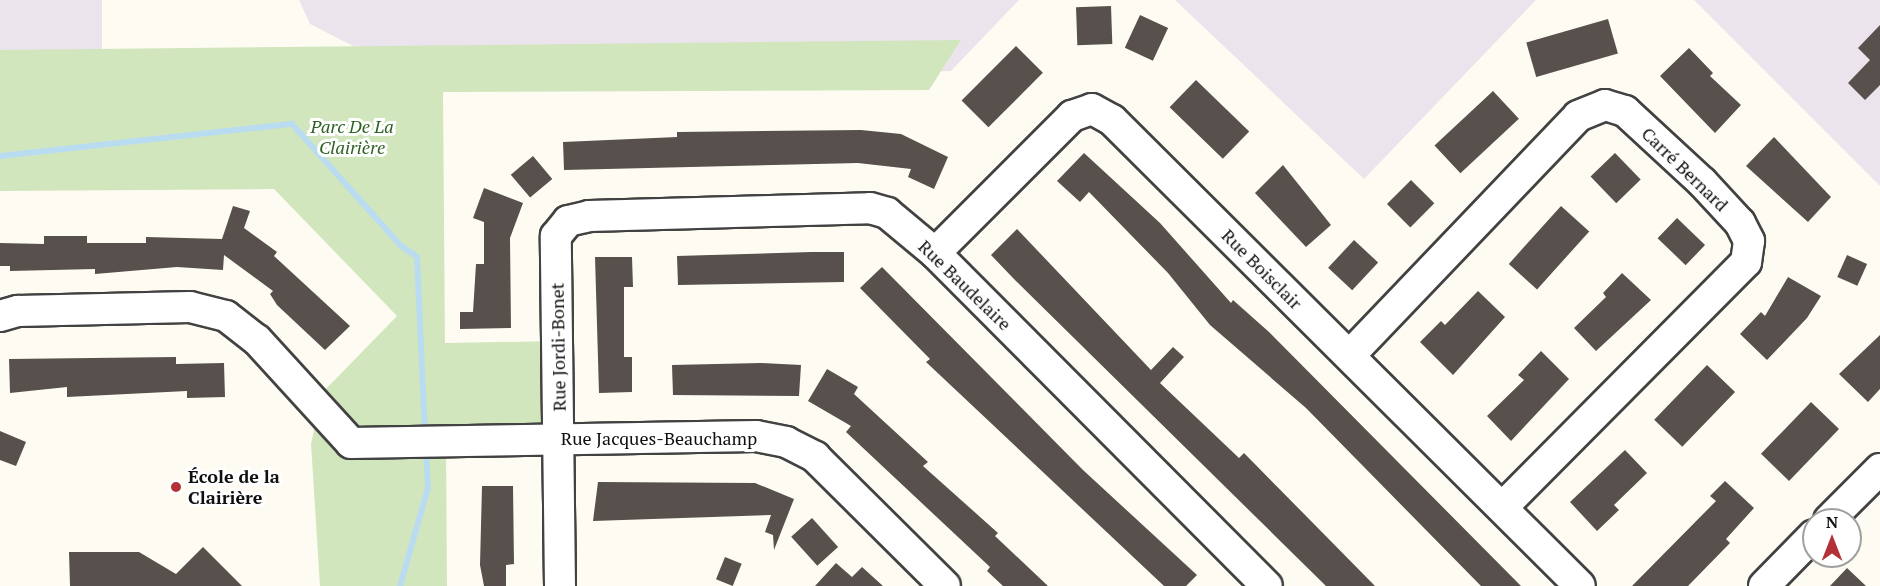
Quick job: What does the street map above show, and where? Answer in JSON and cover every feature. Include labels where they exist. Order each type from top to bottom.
[{"type":"street","name":"Carré Bernard","points":[[1350,355],[1578,116],[1605,105],[1626,111],[1702,182],[1740,223],[1749,241],[1746,262],[1502,508]]},
{"type":"street","name":"Rue Boisclair","points":[[935,253],[1072,116],[1092,109],[1112,120],[1580,586]]},
{"type":"street","name":"Rue Baudelaire","points":[[568,221],[589,216],[870,208],[887,213],[935,253],[1266,586]]},
{"type":"street","name":"Rue Jordi-Bonet","points":[[560,586],[556,236],[568,221]]},
{"type":"street","name":"Rue Jacques-Beauchamp","points":[[0,316],[18,311],[189,307],[226,316],[257,340],[351,443],[756,436],[786,442],[815,457],[945,586]]},
{"type":"street","points":[[1841,508],[1880,469]]},
{"type":"street","points":[[1764,586],[1802,547]]},
{"type":"shaded area","points":[[0,0],[102,0],[102,50],[0,50]]},
{"type":"shaded area","points":[[299,0],[1019,0],[951,71],[443,92],[310,24]]},
{"type":"shaded area","points":[[1175,0],[1536,0],[1364,179]]},
{"type":"shaded area","points":[[1694,0],[1880,0],[1880,186]]},
{"type":"green space","name":"Parc De La Clairière","points":[[961,40],[929,90],[443,92],[445,343],[558,341],[559,439],[446,441],[447,586],[320,586],[311,444],[322,393],[397,316],[274,189],[0,191],[0,50]]},
{"type":"building","points":[[1111,6],[1112,44],[1077,45],[1076,7]]},
{"type":"building","points":[[1140,15],[1168,28],[1153,61],[1125,48]]},
{"type":"building","points":[[1608,19],[1618,54],[1536,77],[1526,42]]},
{"type":"building","points":[[1880,25],[1880,85],[1865,100],[1848,83],[1870,60],[1858,48]]},
{"type":"building","points":[[1016,46],[1043,73],[988,127],[962,100]]},
{"type":"building","points":[[1689,48],[1713,73],[1710,76],[1741,105],[1715,133],[1660,76]]},
{"type":"building","points":[[1196,80],[1249,131],[1223,159],[1170,107]]},
{"type":"building","points":[[1493,91],[1519,119],[1460,173],[1434,146]]},
{"type":"building","points":[[861,130],[901,134],[948,157],[934,189],[908,177],[911,169],[858,163],[564,170],[563,142],[677,137],[677,132]]},
{"type":"building","points":[[1774,137],[1831,197],[1808,222],[1746,166]]},
{"type":"building","points":[[1084,153],[1160,223],[1231,303],[1233,300],[1269,332],[1521,586],[1481,586],[1306,408],[1210,325],[1168,273],[1089,192],[1080,202],[1057,181]]},
{"type":"building","points":[[1615,153],[1641,180],[1616,203],[1591,177]]},
{"type":"building","points":[[533,156],[552,179],[530,198],[511,175]]},
{"type":"building","points":[[1283,165],[1331,225],[1306,247],[1255,193]]},
{"type":"building","points":[[1411,180],[1434,203],[1410,227],[1387,204]]},
{"type":"building","points":[[484,188],[523,203],[510,238],[511,328],[460,329],[460,312],[473,312],[476,264],[484,264],[484,222],[473,218]]},
{"type":"building","points":[[233,206],[250,211],[244,228],[277,252],[274,256],[350,326],[325,350],[277,305],[270,294],[273,291],[224,255],[223,270],[177,267],[95,274],[95,269],[10,271],[10,266],[0,266],[0,243],[44,244],[44,236],[87,236],[87,243],[146,243],[146,237],[222,239]]},
{"type":"building","points":[[1561,206],[1589,231],[1537,289],[1509,264]]},
{"type":"building","points":[[1677,218],[1705,245],[1686,265],[1658,238]]},
{"type":"building","points":[[1017,229],[1151,370],[1173,347],[1184,357],[1160,383],[1239,458],[1244,453],[1375,586],[1326,586],[1013,278],[991,255]]},
{"type":"building","points":[[1354,240],[1378,263],[1352,290],[1328,268]]},
{"type":"building","points":[[844,252],[844,282],[678,285],[677,256]]},
{"type":"building","points":[[1847,255],[1867,264],[1857,286],[1837,277]]},
{"type":"building","points":[[595,257],[632,257],[633,287],[624,287],[624,357],[632,357],[632,392],[599,393]]},
{"type":"building","points":[[882,267],[1083,470],[1197,575],[1186,586],[1164,586],[926,362],[930,359],[860,288]]},
{"type":"building","points":[[1622,273],[1651,300],[1596,351],[1574,328],[1606,297],[1603,293]]},
{"type":"building","points":[[1788,277],[1821,296],[1807,318],[1767,360],[1740,334],[1761,312],[1765,316]]},
{"type":"building","points":[[1478,291],[1505,317],[1453,375],[1420,342],[1441,321],[1445,325]]},
{"type":"building","points":[[1880,335],[1880,389],[1868,402],[1839,374]]},
{"type":"building","points":[[1541,351],[1569,379],[1511,441],[1487,416],[1524,380],[1518,375]]},
{"type":"building","points":[[176,357],[176,364],[224,363],[225,397],[187,398],[187,391],[67,397],[67,387],[10,393],[9,359]]},
{"type":"building","points":[[761,363],[801,365],[799,396],[673,395],[672,365]]},
{"type":"building","points":[[1707,365],[1735,392],[1682,447],[1654,420]]},
{"type":"building","points":[[827,369],[858,387],[854,394],[928,462],[923,466],[998,533],[995,536],[1048,586],[1003,586],[987,571],[990,567],[846,432],[851,426],[808,401]]},
{"type":"building","points":[[1811,402],[1839,429],[1789,481],[1761,454]]},
{"type":"building","points":[[0,431],[26,442],[16,466],[0,460]]},
{"type":"building","points":[[1625,450],[1647,473],[1614,505],[1619,510],[1597,531],[1570,502]]},
{"type":"building","points":[[1725,481],[1754,508],[1726,539],[1730,543],[1688,586],[1632,586],[1716,501],[1710,496]]},
{"type":"building","points":[[598,482],[755,483],[794,499],[774,550],[773,535],[765,532],[771,515],[593,521]]},
{"type":"building","points":[[482,486],[513,486],[514,564],[506,565],[506,586],[484,586],[480,565]]},
{"type":"building","points":[[812,518],[838,547],[817,566],[791,537]]},
{"type":"building","points":[[203,547],[242,586],[70,586],[69,552],[139,552],[176,574]]},
{"type":"building","points":[[725,557],[742,564],[733,586],[716,579]]},
{"type":"building","points":[[836,563],[852,577],[862,567],[883,586],[815,586]]},
{"type":"building","points":[[1847,568],[1866,586],[1830,586]]},
{"type":"waterway","points":[[0,156],[292,124],[400,245],[417,257],[425,433]]},
{"type":"waterway","points":[[400,586],[428,488],[426,449]]},
{"type":"place","name":"École de la Clairière","points":[[176,487]]}]
